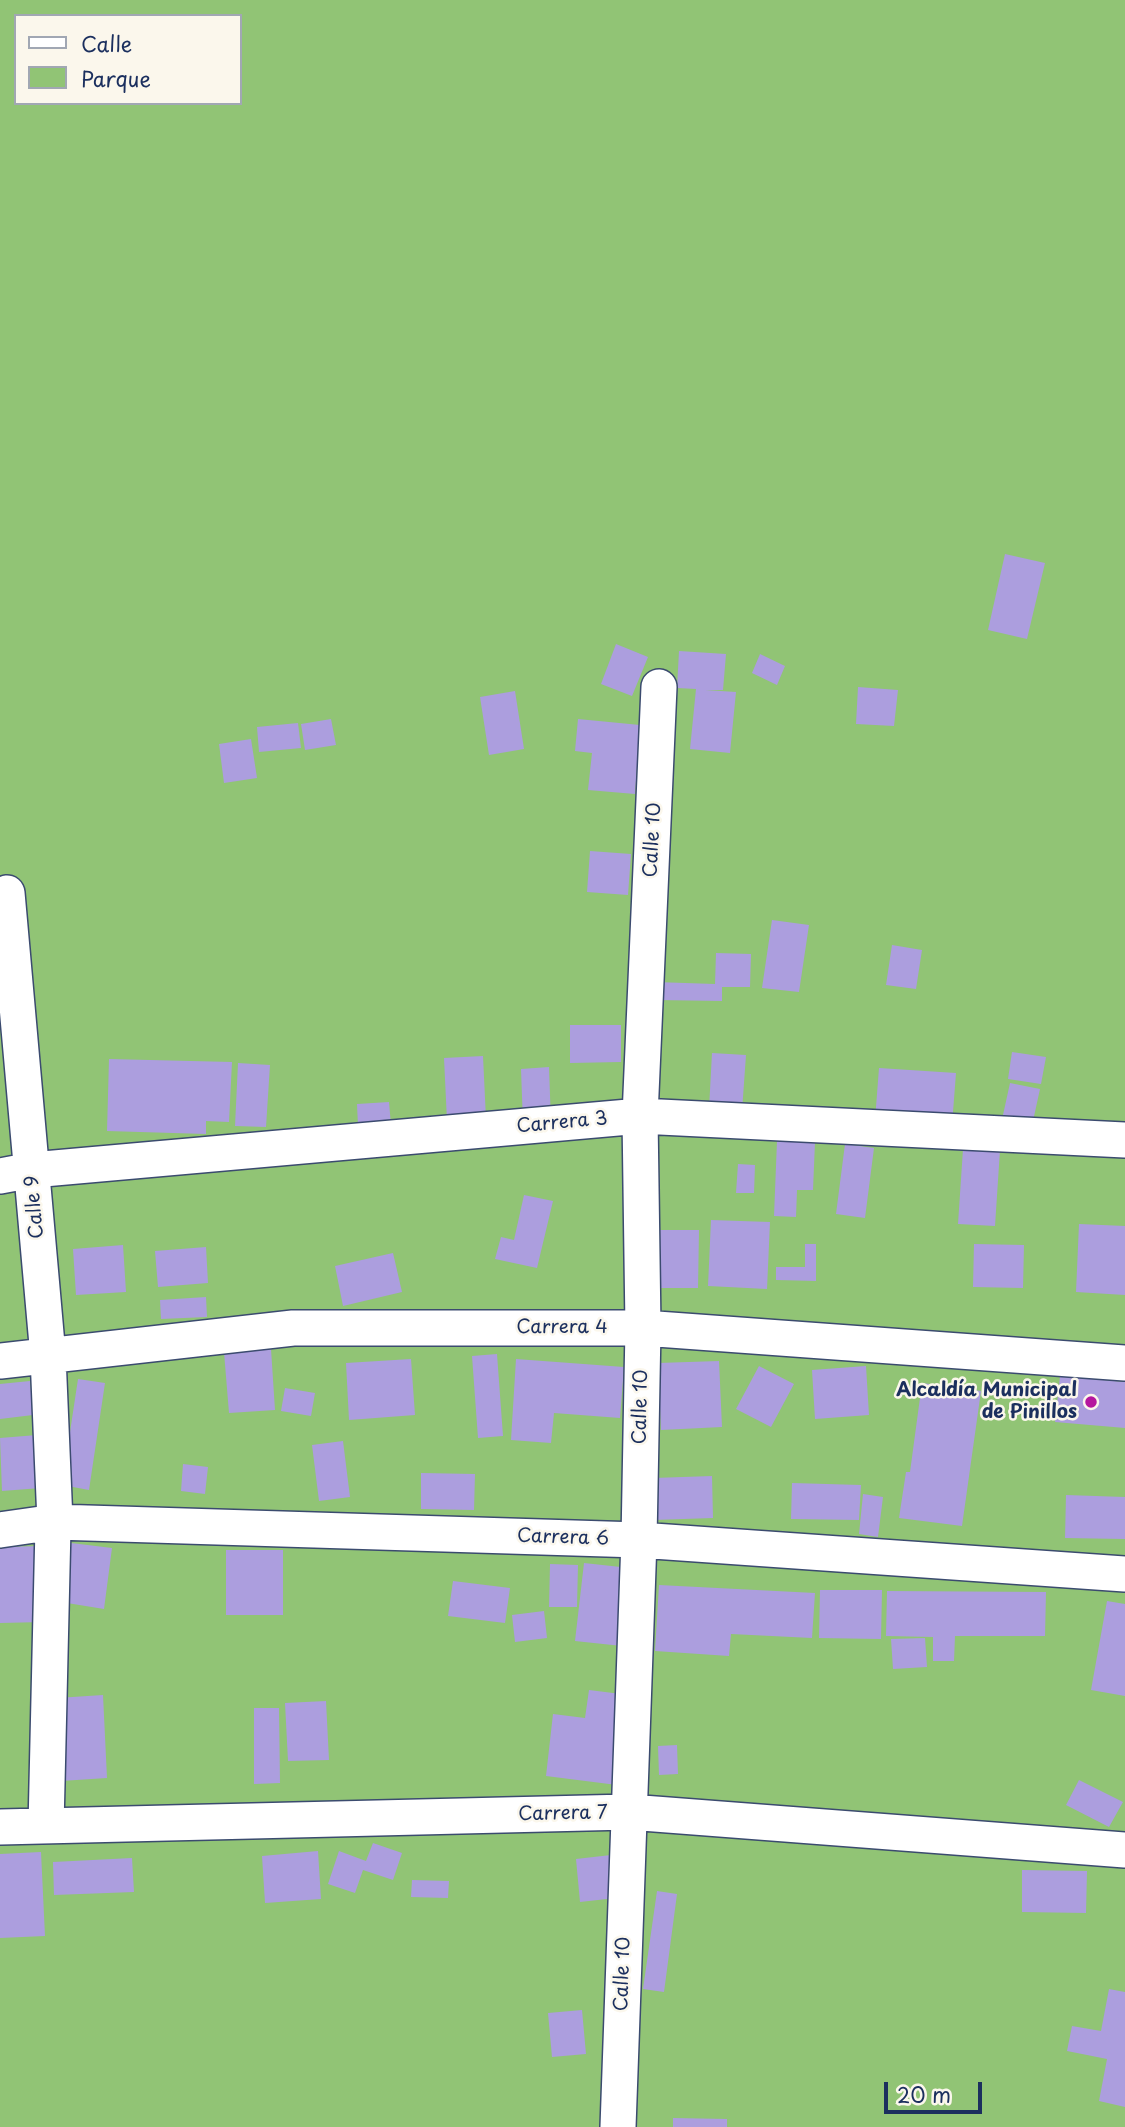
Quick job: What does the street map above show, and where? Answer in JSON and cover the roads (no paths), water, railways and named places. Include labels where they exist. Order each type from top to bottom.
[{"type":"street","name":"Calle 10","points":[[618,2127],[639,1540],[643,1328],[640,1116],[659,687]]},
{"type":"street","name":"Calle 9","points":[[7,893],[16,1173],[48,1356],[55,1522],[52,1527],[46,1826]]},
{"type":"street","name":"Carrera 3","points":[[16,1173],[640,1116],[1125,1140]]},
{"type":"street","name":"Carrera 4","points":[[0,1361],[293,1328],[643,1328],[1125,1363]]},
{"type":"street","name":"Carrera 6","points":[[0,1530],[55,1522],[639,1540],[1125,1574]]},
{"type":"street","name":"Carrera 7","points":[[0,1827],[629,1812],[1125,1850]]},
{"type":"place","name":"Alcaldía Municipal de Pinillos","points":[[1091,1402]]}]
